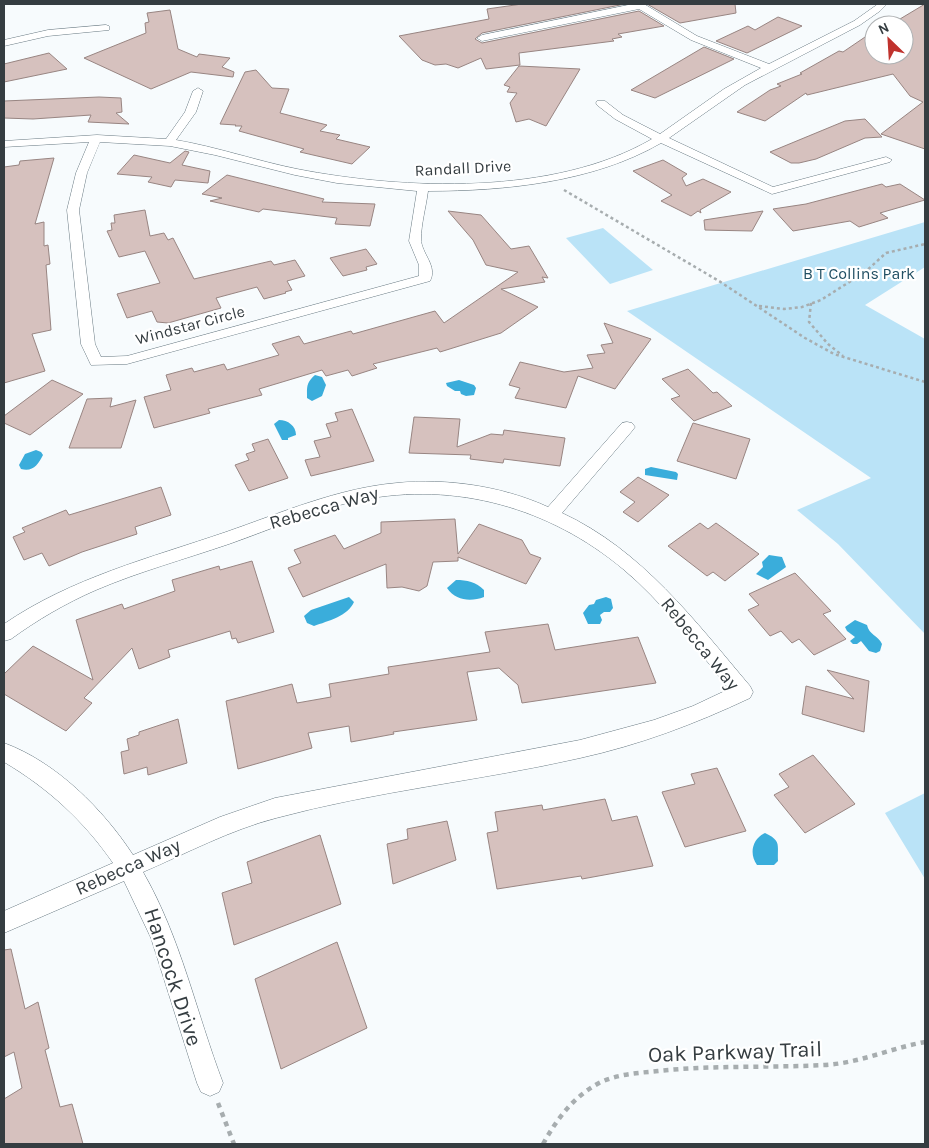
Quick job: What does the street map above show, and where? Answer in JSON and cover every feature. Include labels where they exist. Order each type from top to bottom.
[{"type":"street","name":"Randall Drive","points":[[4,144],[96,138],[168,142],[201,148],[295,172],[359,183],[423,187],[494,185],[550,177],[610,161],[663,138],[725,92],[856,24],[883,4]]},
{"type":"street","points":[[482,38],[639,5],[694,38],[770,68]]},
{"type":"street","points":[[4,43],[48,33],[106,28]]},
{"type":"street","points":[[168,142],[191,113],[196,104],[198,91]]},
{"type":"street","points":[[602,103],[619,118],[772,191],[886,160]]},
{"type":"street","name":"Windstar Circle","points":[[96,138],[90,149],[76,190],[74,210],[88,344],[96,362],[127,360],[425,278],[425,265],[415,241],[423,187]]},
{"type":"street","points":[[551,515],[627,427]]},
{"type":"street","name":"Rebecca Way","points":[[4,634],[28,616],[60,598],[92,584],[361,494],[406,488],[436,487],[466,490],[524,504],[551,515],[601,544],[629,565],[667,601],[743,692],[700,712],[654,729],[580,748],[275,808],[228,824],[4,922]]},
{"type":"street","name":"Hancock Drive","points":[[4,752],[44,776],[76,802],[105,832],[130,866],[145,894],[164,939],[196,1048],[210,1083]]},
{"type":"path","points":[[550,177],[556,185],[710,276],[805,338],[848,359],[925,382]]},
{"type":"path","points":[[758,306],[784,309],[811,304],[833,294],[848,284],[886,253],[925,244]]},
{"type":"path","points":[[811,304],[809,322],[828,344],[848,359]]},
{"type":"path","name":"Oak Parkway Trail","points":[[543,1144],[552,1127],[569,1104],[592,1087],[616,1076],[699,1066],[826,1065],[858,1061],[902,1046],[925,1042]]},
{"type":"path","points":[[210,1083],[234,1144]]},
{"type":"green space","name":"B T Collins Park","points":[[925,222],[925,267],[865,305],[925,339],[925,634],[838,544],[797,510],[871,478],[627,311]]},
{"type":"green space","points":[[603,228],[653,270],[610,284],[566,238]]},
{"type":"green space","points":[[925,793],[925,879],[885,813]]},
{"type":"water","points":[[315,375],[322,377],[326,385],[322,396],[312,401],[307,398],[307,388],[310,380]]},
{"type":"water","points":[[459,380],[474,385],[476,388],[474,395],[466,396],[461,394],[460,391],[455,391],[447,386],[446,383]]},
{"type":"water","points":[[279,420],[291,424],[295,429],[296,435],[288,438],[288,440],[282,440],[274,424]]},
{"type":"water","points":[[36,450],[43,455],[37,465],[32,469],[21,469],[19,465],[25,454]]},
{"type":"water","points":[[651,467],[676,472],[678,474],[677,480],[645,475],[645,469]]},
{"type":"water","points":[[769,555],[782,557],[786,567],[768,580],[756,574],[763,567],[762,562]]},
{"type":"water","points":[[456,580],[475,583],[484,590],[484,597],[469,600],[455,596],[447,588]]},
{"type":"water","points":[[349,597],[354,602],[347,611],[331,620],[314,626],[307,623],[304,616],[311,610]]},
{"type":"water","points":[[606,597],[611,599],[613,608],[610,612],[604,612],[600,615],[602,620],[600,624],[588,624],[583,613],[596,600]]},
{"type":"water","points":[[855,620],[867,625],[880,641],[882,644],[880,651],[876,653],[869,651],[861,641],[853,644],[850,641],[855,637],[845,627]]},
{"type":"water","points":[[765,833],[774,838],[778,844],[778,861],[774,865],[757,865],[753,856],[753,847],[757,839]]},
{"type":"building","points":[[522,4],[625,4],[482,33],[475,39],[482,43],[639,11],[664,26],[618,34],[622,37],[612,39],[614,41],[519,53],[520,65],[486,69],[481,58],[458,68],[446,64],[435,65],[422,60],[399,36],[489,19],[487,9]]},
{"type":"building","points":[[647,4],[735,4],[736,13],[680,23]]},
{"type":"building","points":[[925,4],[925,149],[881,134],[923,102],[910,96],[893,74],[807,95],[806,93],[765,121],[737,112],[770,90],[781,86],[777,84],[802,74],[800,73],[839,51],[843,52],[864,38],[864,65],[914,65],[914,15],[907,15]]},
{"type":"building","points":[[170,10],[178,49],[197,57],[199,54],[230,58],[222,67],[234,72],[233,77],[191,72],[151,89],[84,58],[146,33],[145,23],[149,22],[147,13]]},
{"type":"building","points":[[778,17],[802,26],[747,53],[716,41],[748,26],[755,30]]},
{"type":"building","points":[[704,47],[734,59],[655,98],[631,90]]},
{"type":"building","points":[[49,53],[67,69],[4,82],[4,64]]},
{"type":"building","points":[[519,66],[580,69],[546,126],[529,119],[516,122],[510,103],[517,93],[507,92],[510,87],[504,85]]},
{"type":"building","points":[[256,70],[272,88],[289,89],[280,113],[327,125],[320,131],[340,135],[336,139],[370,147],[352,164],[300,152],[304,149],[239,131],[242,126],[220,124],[245,72]]},
{"type":"building","points":[[99,97],[121,98],[122,112],[116,113],[129,124],[88,122],[91,115],[33,119],[4,118],[4,101]]},
{"type":"building","points":[[865,119],[882,137],[865,138],[816,159],[799,163],[791,163],[770,152],[845,121]]},
{"type":"building","points":[[185,151],[189,152],[182,165],[210,171],[208,183],[175,180],[171,187],[148,182],[152,177],[117,174],[134,155],[170,163]]},
{"type":"building","points":[[54,158],[35,224],[44,222],[44,246],[48,245],[50,264],[46,265],[51,330],[32,334],[45,371],[4,383],[4,167],[19,165],[20,161]]},
{"type":"building","points":[[663,160],[687,174],[682,178],[686,186],[703,179],[731,192],[700,210],[701,213],[698,211],[691,216],[661,201],[672,195],[633,171]]},
{"type":"building","points":[[227,175],[324,199],[322,202],[375,204],[370,226],[335,224],[337,218],[263,209],[259,212],[210,201],[222,198],[202,194]]},
{"type":"building","points":[[882,184],[886,187],[900,184],[925,200],[880,213],[888,218],[859,227],[850,221],[793,231],[773,209],[806,204]]},
{"type":"building","points":[[145,210],[150,236],[164,233],[168,240],[173,238],[194,279],[271,261],[274,265],[295,260],[305,276],[287,281],[292,290],[286,293],[264,299],[257,287],[216,298],[221,308],[168,323],[157,322],[152,311],[127,318],[117,294],[160,283],[145,251],[119,257],[107,231],[112,230],[111,223],[115,223],[114,215]]},
{"type":"building","points":[[448,211],[481,215],[511,249],[529,246],[548,278],[542,277],[545,282],[501,289],[538,307],[501,333],[440,352],[437,348],[373,364],[377,368],[352,376],[348,370],[326,376],[322,370],[259,389],[262,395],[208,409],[210,413],[154,428],[144,397],[171,390],[166,375],[192,368],[194,372],[224,364],[227,370],[279,355],[272,344],[299,336],[304,344],[351,331],[353,334],[435,311],[444,323],[518,272],[486,265],[473,240]]},
{"type":"building","points":[[763,211],[752,231],[705,230],[704,220]]},
{"type":"building","points":[[366,249],[377,264],[366,267],[367,270],[343,276],[330,258]]},
{"type":"building","points":[[604,323],[651,339],[615,389],[578,376],[566,408],[515,398],[520,388],[509,385],[520,362],[564,372],[593,368],[587,355],[605,353],[601,345],[613,343]]},
{"type":"building","points":[[688,369],[713,393],[717,392],[732,406],[694,421],[671,399],[680,396],[662,379]]},
{"type":"building","points":[[52,380],[83,394],[30,435],[4,423],[4,416]]},
{"type":"building","points":[[112,398],[110,407],[136,400],[121,448],[69,448],[87,399]]},
{"type":"building","points":[[352,409],[374,461],[311,476],[305,460],[320,457],[314,441],[331,437],[326,424],[338,421],[335,413]]},
{"type":"building","points":[[414,417],[460,419],[457,447],[491,434],[503,435],[504,430],[565,438],[560,466],[504,459],[503,463],[470,459],[471,455],[409,453]]},
{"type":"building","points":[[693,423],[750,439],[736,479],[677,461]]},
{"type":"building","points":[[268,439],[288,478],[249,491],[235,465],[249,460],[246,454],[255,451],[252,444]]},
{"type":"building","points":[[638,477],[669,495],[638,522],[623,512],[635,502],[620,492]]},
{"type":"building","points":[[161,487],[171,515],[135,527],[137,534],[82,552],[49,566],[42,553],[24,560],[13,537],[25,532],[22,528],[66,510],[69,515]]},
{"type":"building","points":[[455,519],[458,554],[479,524],[522,540],[530,554],[541,558],[526,584],[458,557],[458,561],[433,562],[427,586],[419,591],[402,587],[387,588],[386,564],[303,597],[288,568],[301,563],[294,550],[335,535],[344,549],[381,533],[381,522]]},
{"type":"building","points":[[700,523],[708,529],[716,523],[759,554],[725,581],[713,572],[707,576],[668,546]]},
{"type":"building","points":[[252,561],[274,632],[238,643],[236,638],[232,639],[230,631],[168,650],[170,657],[139,669],[132,648],[84,698],[92,703],[66,731],[4,694],[4,674],[33,646],[93,680],[76,620],[122,604],[124,609],[175,591],[172,580],[219,566],[220,570]]},
{"type":"building","points":[[795,573],[831,611],[823,614],[846,639],[814,655],[799,639],[792,643],[781,631],[770,636],[748,610],[759,605],[749,594]]},
{"type":"building","points":[[548,624],[555,650],[638,637],[656,683],[522,703],[518,685],[499,668],[467,672],[477,720],[393,732],[394,734],[351,742],[349,726],[308,733],[312,748],[238,769],[226,701],[292,684],[297,703],[331,697],[329,684],[389,674],[388,667],[490,652],[485,632]]},
{"type":"building","points":[[827,670],[869,681],[864,732],[802,714],[806,686],[854,699]]},
{"type":"building","points":[[178,719],[187,763],[148,775],[147,767],[124,774],[121,752],[129,750],[127,739],[139,735],[139,732]]},
{"type":"building","points":[[813,755],[855,804],[805,833],[774,795],[789,787],[779,774]]},
{"type":"building","points":[[717,768],[746,831],[685,847],[662,792],[695,784],[691,774]]},
{"type":"building","points":[[605,799],[612,821],[637,816],[653,866],[582,879],[581,876],[497,889],[487,833],[498,831],[495,812],[542,805],[543,810]]},
{"type":"building","points":[[447,821],[456,860],[393,884],[387,844],[408,839],[407,829]]},
{"type":"building","points":[[320,835],[341,904],[234,945],[222,893],[252,883],[247,862]]},
{"type":"building","points":[[337,942],[367,1028],[281,1069],[255,979]]},
{"type":"building","points":[[11,949],[25,1009],[38,1002],[49,1048],[45,1050],[60,1107],[72,1104],[83,1144],[4,1144],[4,1099],[22,1088],[14,1052],[4,1057],[4,950]]}]
